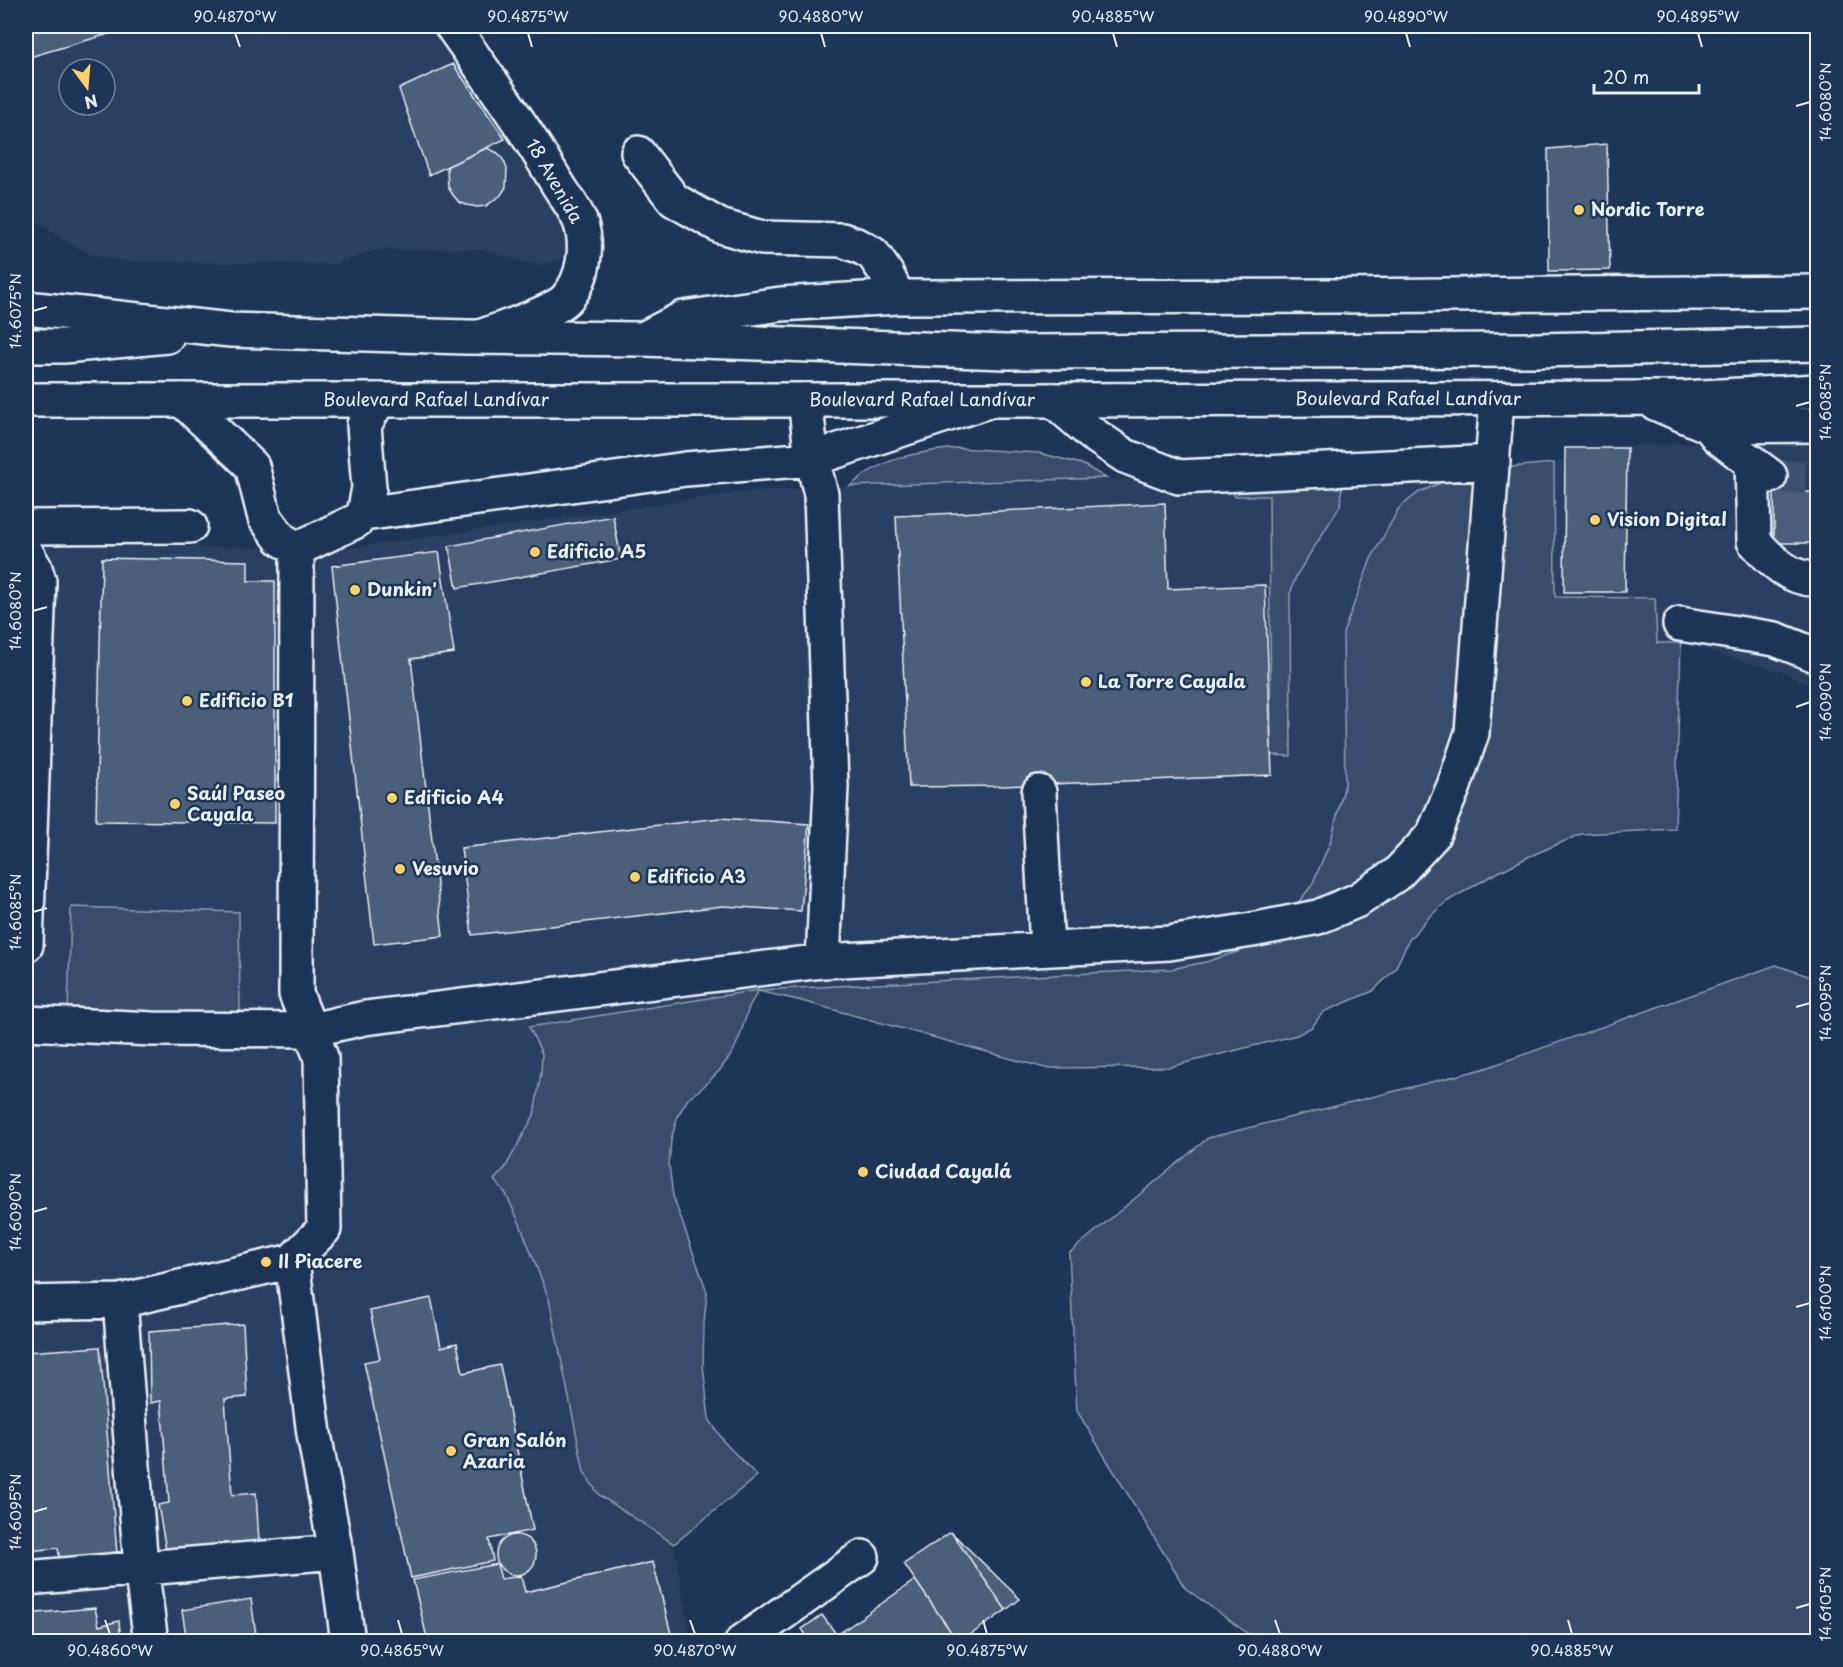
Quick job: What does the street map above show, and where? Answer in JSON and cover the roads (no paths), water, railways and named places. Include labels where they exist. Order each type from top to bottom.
[{"type":"street","name":"18 Avenida","points":[[452,26],[533,142],[580,221],[583,237],[584,251],[579,279],[565,301],[483,336]]},
{"type":"street","points":[[638,153],[674,200],[720,226],[762,238],[842,240],[859,246],[873,254],[898,297]]},
{"type":"street","points":[[643,339],[683,318],[781,304],[898,297],[1336,297],[1818,292]]},
{"type":"street","points":[[26,308],[231,330],[643,339],[1005,352],[1567,350],[1818,344]]},
{"type":"street","points":[[26,346],[64,346],[231,330]]},
{"type":"street","name":"Boulevard Rafael Landívar","points":[[26,400],[1497,399],[1683,398],[1818,391]]},
{"type":"street","points":[[1645,398],[1709,426],[1818,425]]},
{"type":"street","points":[[26,1023],[153,1029],[310,1030],[375,1016],[823,961],[1169,943],[1318,917],[1358,900],[1397,874],[1433,835],[1454,786],[1472,733],[1497,399]]},
{"type":"street","points":[[182,400],[252,466],[265,518],[281,539],[297,549]]},
{"type":"street","points":[[364,514],[369,488],[364,425],[379,400]]},
{"type":"street","points":[[805,400],[812,459],[820,494],[831,786],[823,961]]},
{"type":"street","points":[[297,549],[356,521],[364,514],[686,469],[812,459],[991,400]]},
{"type":"street","points":[[1053,400],[1091,434],[1125,456],[1179,477],[1493,462]]},
{"type":"street","points":[[1709,426],[1718,437],[1762,470],[1754,541],[1769,559],[1787,572],[1813,580],[1818,579]]},
{"type":"street","points":[[26,527],[190,526]]},
{"type":"street","points":[[26,1303],[120,1301],[292,1261],[324,1229],[321,1057],[296,994],[297,549]]},
{"type":"street","points":[[26,552],[36,568],[39,581],[26,945]]},
{"type":"street","points":[[1680,624],[1775,639],[1818,656]]},
{"type":"street","points":[[1039,792],[1047,949]]},
{"type":"street","points":[[292,1261],[314,1434],[336,1552],[348,1641]]},
{"type":"street","points":[[120,1301],[141,1568],[152,1641]]},
{"type":"street","points":[[26,1578],[336,1552]]},
{"type":"street","points":[[742,1641],[861,1557]]},
{"type":"tunnel","points":[[1772,477],[1818,477]]},
{"type":"place","name":"Nordic Torre","points":[[1579,210]]},
{"type":"place","name":"Vision Digital","points":[[1595,520]]},
{"type":"place","name":"Edificio A5","points":[[535,552]]},
{"type":"place","name":"Dunkin'","points":[[355,590]]},
{"type":"place","name":"La Torre Cayala","points":[[1086,682]]},
{"type":"place","name":"Edificio B1","points":[[187,701]]},
{"type":"place","name":"Edificio A4","points":[[392,798]]},
{"type":"place","name":"Saúl Paseo Cayala","points":[[175,804]]},
{"type":"place","name":"Vesuvio","points":[[400,869]]},
{"type":"place","name":"Edificio A3","points":[[635,877]]},
{"type":"place","name":"Ciudad Cayalá","points":[[863,1172]]},
{"type":"place","name":"Il Piacere","points":[[266,1262]]},
{"type":"place","name":"Gran Salón Azaria","points":[[451,1451]]}]
